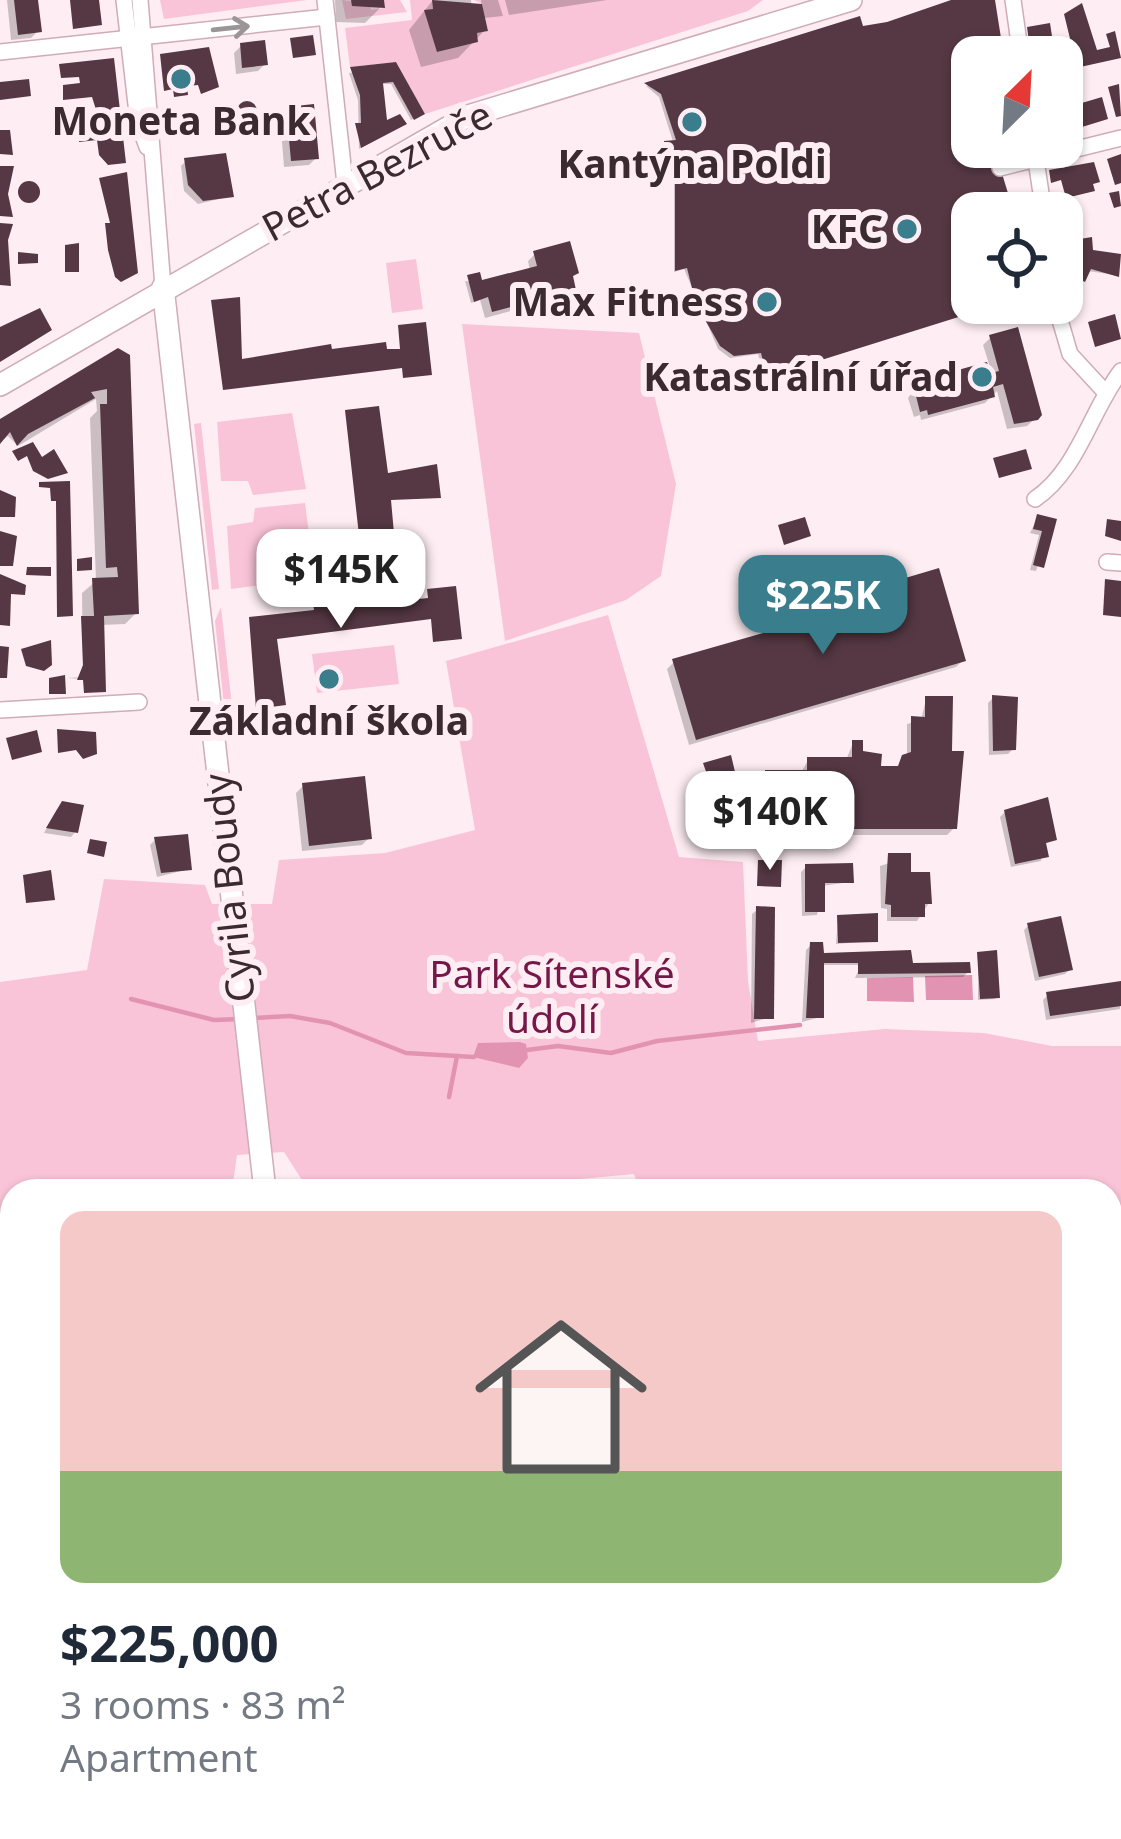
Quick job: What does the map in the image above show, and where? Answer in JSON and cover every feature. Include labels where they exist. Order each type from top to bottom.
[{"type":"street","name":"Cyrila Boudy","points":[[124,0],[136,38]]},
{"type":"street","name":"Cyrila Boudy","points":[[140,0],[138,122],[150,155],[263,1179]]},
{"type":"street","name":"Petra Bezruče","points":[[0,385],[163,287],[468,116],[851,0]]},
{"type":"street","points":[[1013,0],[1018,36]]},
{"type":"street","points":[[0,52],[136,38],[326,9],[345,184]]},
{"type":"street","points":[[1083,146],[1121,138]]},
{"type":"street","points":[[1061,324],[1070,354],[1105,392]]},
{"type":"street","points":[[1041,495],[1064,475],[1105,392],[1121,371]]},
{"type":"street","points":[[0,710],[139,703]]},
{"type":"green space","points":[[160,0],[307,0],[164,19]]},
{"type":"green space","points":[[342,0],[370,4],[371,10],[384,8],[384,0],[400,0],[407,12],[346,19]]},
{"type":"green space","points":[[410,0],[432,0],[433,9],[425,11],[438,52],[478,42],[477,33],[488,31],[482,4],[474,0],[763,0],[748,11],[425,114],[396,62],[350,67],[345,28],[412,20]]},
{"type":"green space","points":[[416,259],[423,309],[392,313],[386,263]]},
{"type":"green space","points":[[462,324],[639,333],[676,484],[661,576],[626,600],[505,641]]},
{"type":"green space","points":[[292,413],[306,489],[253,495],[248,481],[221,481],[217,422]]},
{"type":"green space","points":[[201,423],[219,589],[212,590],[194,424]]},
{"type":"green space","points":[[305,503],[315,578],[231,589],[227,526],[253,522],[255,508]]},
{"type":"green space","points":[[221,607],[233,715],[226,724],[215,621]]},
{"type":"green space","name":"Park Sítenské údolí","points":[[608,615],[679,857],[743,862],[748,981],[758,1041],[885,1029],[984,1033],[1052,1046],[1121,1046],[1121,1179],[636,1179],[634,1174],[581,1179],[301,1179],[284,1152],[237,1155],[234,1179],[0,1179],[0,982],[87,970],[104,879],[205,885],[212,904],[272,904],[279,860],[385,853],[475,830],[446,661]]},
{"type":"green space","points":[[394,645],[399,684],[317,693],[312,654]]},
{"type":"shaded area","points":[[972,975],[973,1000],[926,1000],[925,976]]},
{"type":"shaded area","points":[[913,977],[914,1002],[867,1001],[867,978]]},
{"type":"shaded area","points":[[478,1043],[526,1044],[528,1058],[519,1068],[473,1057]]},
{"type":"building","points":[[14,0],[38,0],[42,32],[18,35]]},
{"type":"building","points":[[70,0],[99,0],[102,25],[73,29]]},
{"type":"building","points":[[351,0],[384,0],[385,8],[352,6]]},
{"type":"building","points":[[432,0],[482,4],[488,31],[477,33],[478,42],[437,52],[424,10],[433,9]]},
{"type":"building","points":[[951,0],[995,0],[1001,36],[951,36],[951,168],[1000,168],[1008,192],[951,192],[951,319],[799,367],[801,373],[767,377],[761,353],[734,356],[720,346],[696,304],[687,268],[675,271],[675,162],[664,161],[664,141],[676,140],[661,94],[644,83],[860,16],[863,26]]},
{"type":"building","points":[[1082,3],[1097,50],[1110,47],[1106,34],[1115,31],[1121,58],[1083,66],[1083,36],[1069,36],[1064,14]]},
{"type":"building","points":[[1050,23],[1052,36],[1028,36],[1027,27]]},
{"type":"building","points":[[313,35],[316,55],[293,58],[290,38]]},
{"type":"building","points":[[265,40],[268,65],[242,68],[240,43]]},
{"type":"building","points":[[209,47],[219,87],[201,94],[198,85],[187,86],[188,95],[174,97],[173,89],[164,91],[160,54]]},
{"type":"building","points":[[114,58],[126,163],[108,165],[99,155],[97,140],[79,142],[79,135],[103,132],[92,97],[63,100],[63,85],[80,83],[79,77],[61,78],[59,64]]},
{"type":"building","points":[[396,62],[425,114],[414,120],[393,82],[383,83],[387,120],[400,114],[407,124],[361,148],[355,123],[361,123],[360,95],[350,67]]},
{"type":"building","points":[[29,79],[31,96],[0,100],[0,82]]},
{"type":"building","points":[[1119,84],[1121,116],[1116,117],[1108,87]]},
{"type":"building","points":[[1102,97],[1108,119],[1083,127],[1083,103]]},
{"type":"building","points":[[247,101],[257,111],[247,121],[237,111]]},
{"type":"building","points":[[314,104],[319,159],[291,161],[286,107]]},
{"type":"building","points":[[0,130],[10,130],[13,155],[0,154]]},
{"type":"building","points":[[226,153],[234,197],[203,201],[188,185],[184,158]]},
{"type":"building","points":[[1121,154],[1121,183],[1115,185],[1107,159]]},
{"type":"building","points":[[1094,162],[1100,182],[1093,184],[1095,191],[1064,192],[1061,180],[1051,183],[1049,170],[1083,168]]},
{"type":"building","points":[[0,166],[14,166],[8,194],[13,217],[0,216]]},
{"type":"building","points":[[127,172],[138,273],[121,282],[115,277],[108,250],[105,223],[110,223],[99,178]]},
{"type":"building","points":[[29,181],[40,192],[29,203],[18,192]]},
{"type":"building","points":[[1119,191],[1121,206],[1114,208],[1109,193]]},
{"type":"building","points":[[0,223],[13,224],[8,240],[11,286],[0,285]]},
{"type":"building","points":[[1092,237],[1093,250],[1121,254],[1119,277],[1091,269],[1083,281],[1083,238]]},
{"type":"building","points":[[570,241],[579,273],[573,276],[576,290],[492,312],[488,297],[474,302],[467,275],[480,272],[482,280],[537,266],[533,251]]},
{"type":"building","points":[[79,243],[79,272],[65,272],[65,245]]},
{"type":"building","points":[[18,252],[38,254],[38,263],[18,264]]},
{"type":"building","points":[[240,297],[242,359],[331,344],[332,349],[386,342],[387,349],[400,349],[398,325],[426,322],[432,375],[403,378],[402,368],[223,390],[211,300]]},
{"type":"building","points":[[40,308],[52,330],[0,362],[0,327]]},
{"type":"building","points":[[1115,314],[1121,339],[1095,347],[1088,322]]},
{"type":"building","name":"Katastrální úřad","points":[[1018,327],[1042,415],[1038,420],[1014,424],[1003,384],[993,387],[995,397],[928,415],[927,410],[920,412],[914,388],[920,387],[918,381],[987,362],[991,373],[999,371],[989,335]]},
{"type":"building","points":[[118,348],[130,355],[139,614],[104,616],[106,692],[84,693],[83,680],[77,680],[83,665],[81,616],[94,616],[92,578],[118,577],[117,567],[106,568],[100,404],[107,404],[107,389],[91,392],[95,398],[28,434],[17,446],[10,432],[0,444],[0,419]]},
{"type":"building","points":[[379,406],[388,473],[437,464],[441,498],[391,500],[397,567],[363,571],[345,410]]},
{"type":"building","points":[[33,442],[42,457],[54,449],[68,473],[48,479],[33,471],[27,456],[18,461],[12,451]]},
{"type":"building","points":[[1026,449],[1032,469],[999,478],[993,458]]},
{"type":"building","points":[[70,481],[73,616],[57,617],[56,501],[51,501],[50,488],[39,487],[39,482]]},
{"type":"building","points":[[0,490],[16,497],[15,517],[0,517]]},
{"type":"building","points":[[1037,514],[1057,519],[1044,568],[1033,565],[1042,531],[1033,529]]},
{"type":"building","points":[[805,517],[811,536],[784,545],[778,525]]},
{"type":"building","points":[[1107,519],[1121,521],[1121,541],[1105,536]]},
{"type":"building","points":[[0,531],[17,536],[13,566],[0,566]]},
{"type":"building","points":[[92,557],[92,570],[77,571],[77,559]]},
{"type":"building","points":[[27,567],[51,567],[51,576],[26,575]]},
{"type":"building","points":[[939,568],[966,661],[696,740],[672,659],[851,608],[848,595]]},
{"type":"building","points":[[0,574],[26,585],[25,595],[11,594],[10,626],[0,625]]},
{"type":"building","points":[[1105,579],[1121,581],[1121,617],[1103,615]]},
{"type":"building","points":[[456,586],[462,639],[433,642],[431,619],[277,639],[286,705],[256,709],[249,617],[314,610],[313,602],[349,598],[350,606],[428,598],[427,589]]},
{"type":"building","points":[[51,640],[52,665],[44,671],[26,666],[21,649]]},
{"type":"building","points":[[0,646],[9,647],[7,678],[0,678]]},
{"type":"building","points":[[65,675],[66,694],[49,694],[49,678]]},
{"type":"building","points":[[992,695],[1018,697],[1016,750],[993,751]]},
{"type":"building","points":[[925,696],[953,696],[952,751],[964,751],[957,829],[783,829],[783,792],[766,792],[765,770],[807,770],[807,757],[852,757],[852,740],[863,740],[863,751],[882,754],[881,766],[898,766],[902,755],[911,752],[911,716],[925,717]]},
{"type":"building","points":[[57,729],[96,732],[97,754],[83,759],[76,750],[58,753]]},
{"type":"building","points":[[37,730],[42,752],[12,760],[6,738]]},
{"type":"building","points":[[731,755],[736,776],[710,783],[703,763]]},
{"type":"building","points":[[365,776],[372,839],[309,846],[302,783]]},
{"type":"building","points":[[1048,797],[1057,840],[1046,843],[1049,857],[1015,864],[1004,810]]},
{"type":"building","points":[[62,801],[84,805],[78,833],[46,828]]},
{"type":"building","points":[[188,834],[192,870],[161,873],[154,837]]},
{"type":"building","points":[[90,839],[107,842],[104,857],[87,853]]},
{"type":"building","points":[[888,853],[911,853],[911,872],[930,872],[932,904],[925,904],[925,917],[891,917],[891,905],[885,904]]},
{"type":"building","points":[[758,860],[782,860],[781,887],[757,886]]},
{"type":"building","points":[[853,863],[854,883],[825,883],[825,912],[805,912],[805,864]]},
{"type":"building","points":[[51,870],[55,900],[26,903],[23,875]]},
{"type":"building","points":[[756,906],[775,907],[774,1019],[754,1019]]},
{"type":"building","points":[[878,913],[878,942],[838,943],[837,915]]},
{"type":"building","points":[[1061,916],[1073,970],[1039,977],[1027,923]]},
{"type":"building","points":[[810,942],[823,942],[824,953],[911,950],[913,963],[970,962],[971,973],[858,974],[858,963],[824,963],[824,1018],[806,1018]]},
{"type":"building","points":[[997,950],[1000,998],[980,999],[977,952]]},
{"type":"building","points":[[1121,981],[1121,1006],[1050,1016],[1046,992]]},
{"type":"waterway","points":[[131,999],[214,1020],[241,1019]]},
{"type":"waterway","points":[[252,1018],[290,1016],[330,1023],[406,1053],[474,1057]]},
{"type":"waterway","points":[[527,1050],[558,1046],[611,1053],[657,1041],[800,1025]]},
{"type":"waterway","points":[[449,1097],[457,1056]]},
{"type":"place","name":"Moneta Bank","points":[[181,79]]},
{"type":"place","name":"Kantýna Poldi","points":[[692,122]]},
{"type":"place","name":"KFC","points":[[907,229]]},
{"type":"place","name":"Max Fitness","points":[[767,302]]},
{"type":"place","name":"Katastrální úřad","points":[[982,377]]},
{"type":"place","name":"Základní škola","points":[[329,679]]}]
